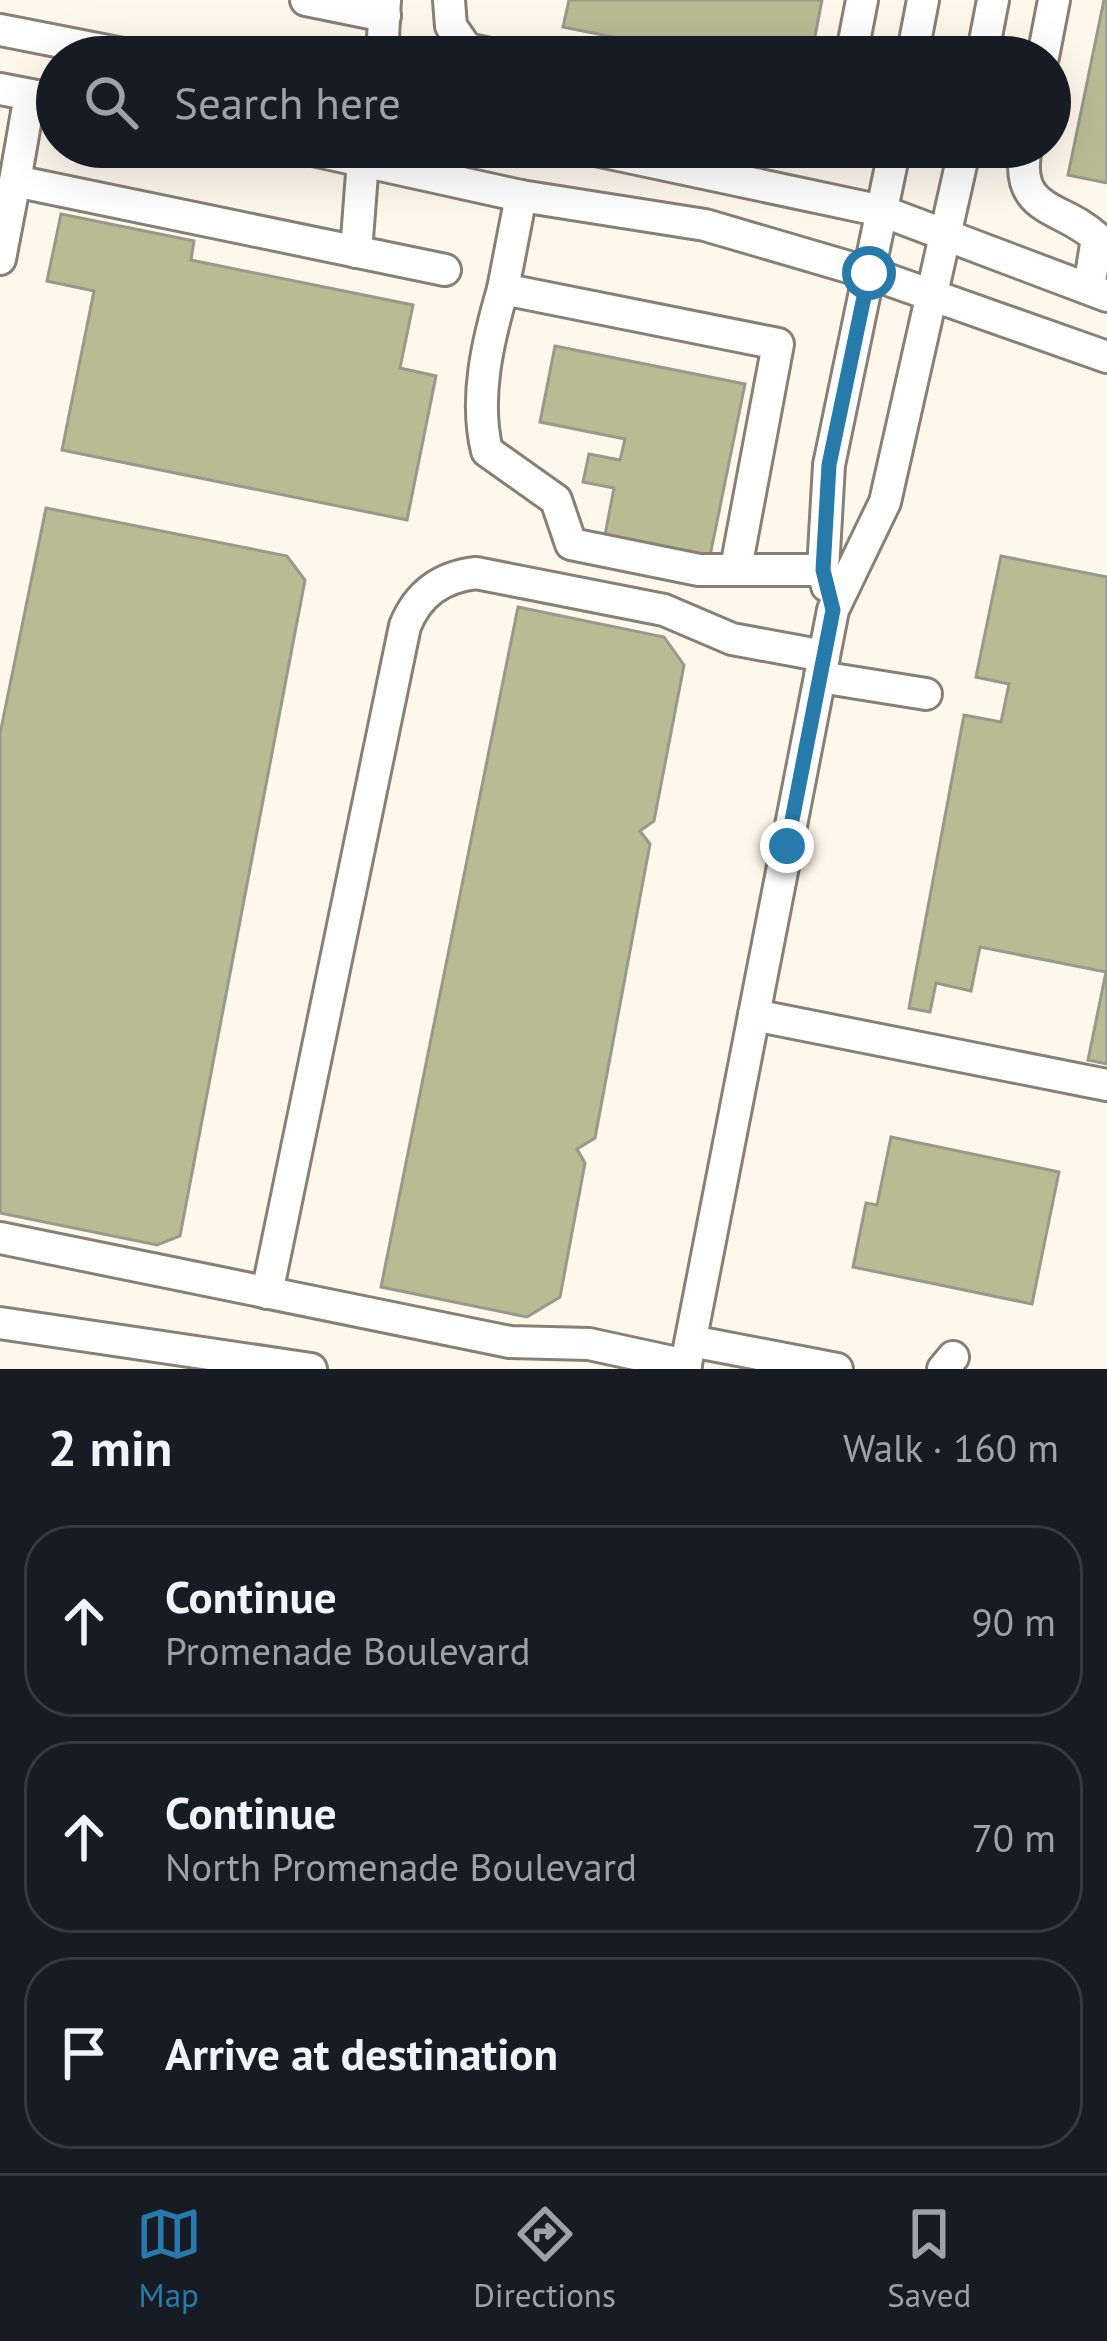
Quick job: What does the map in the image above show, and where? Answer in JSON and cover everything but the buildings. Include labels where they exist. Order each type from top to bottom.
[{"type":"street","points":[[306,0],[385,8]]},
{"type":"street","points":[[449,0],[457,36]]},
{"type":"street","points":[[855,36],[862,0]]},
{"type":"street","points":[[916,36],[923,0]]},
{"type":"street","points":[[986,36],[993,0]]},
{"type":"street","points":[[1047,36],[1054,0]]},
{"type":"street","points":[[0,30],[36,37]]},
{"type":"street","points":[[0,259],[29,94]]},
{"type":"street","points":[[356,252],[362,168]]},
{"type":"street","points":[[418,168],[521,196],[705,225],[869,273],[1107,357]]},
{"type":"street","points":[[680,168],[882,211],[949,232],[1098,292],[1097,238],[1055,215],[1030,192],[1023,168]]},
{"type":"street","points":[[833,610],[823,570],[829,465],[891,168]]},
{"type":"street","points":[[687,1358],[833,610],[885,502],[961,168]]},
{"type":"street","points":[[15,181],[445,270]]},
{"type":"street","points":[[521,196],[490,332],[480,420],[487,451],[556,500],[571,544],[582,550],[699,570],[823,570]]},
{"type":"street","points":[[502,289],[778,344],[736,568]]},
{"type":"street","points":[[267,1293],[405,626],[415,602],[455,575],[476,573],[664,610],[732,640],[926,694]]},
{"type":"street","points":[[754,1015],[1107,1085]]},
{"type":"street","points":[[0,1238],[510,1342],[590,1343],[687,1358],[837,1369]]},
{"type":"street","points":[[0,1323],[311,1369]]},
{"type":"route","points":[[787,846],[833,610],[823,570],[829,465],[869,273]]}]
